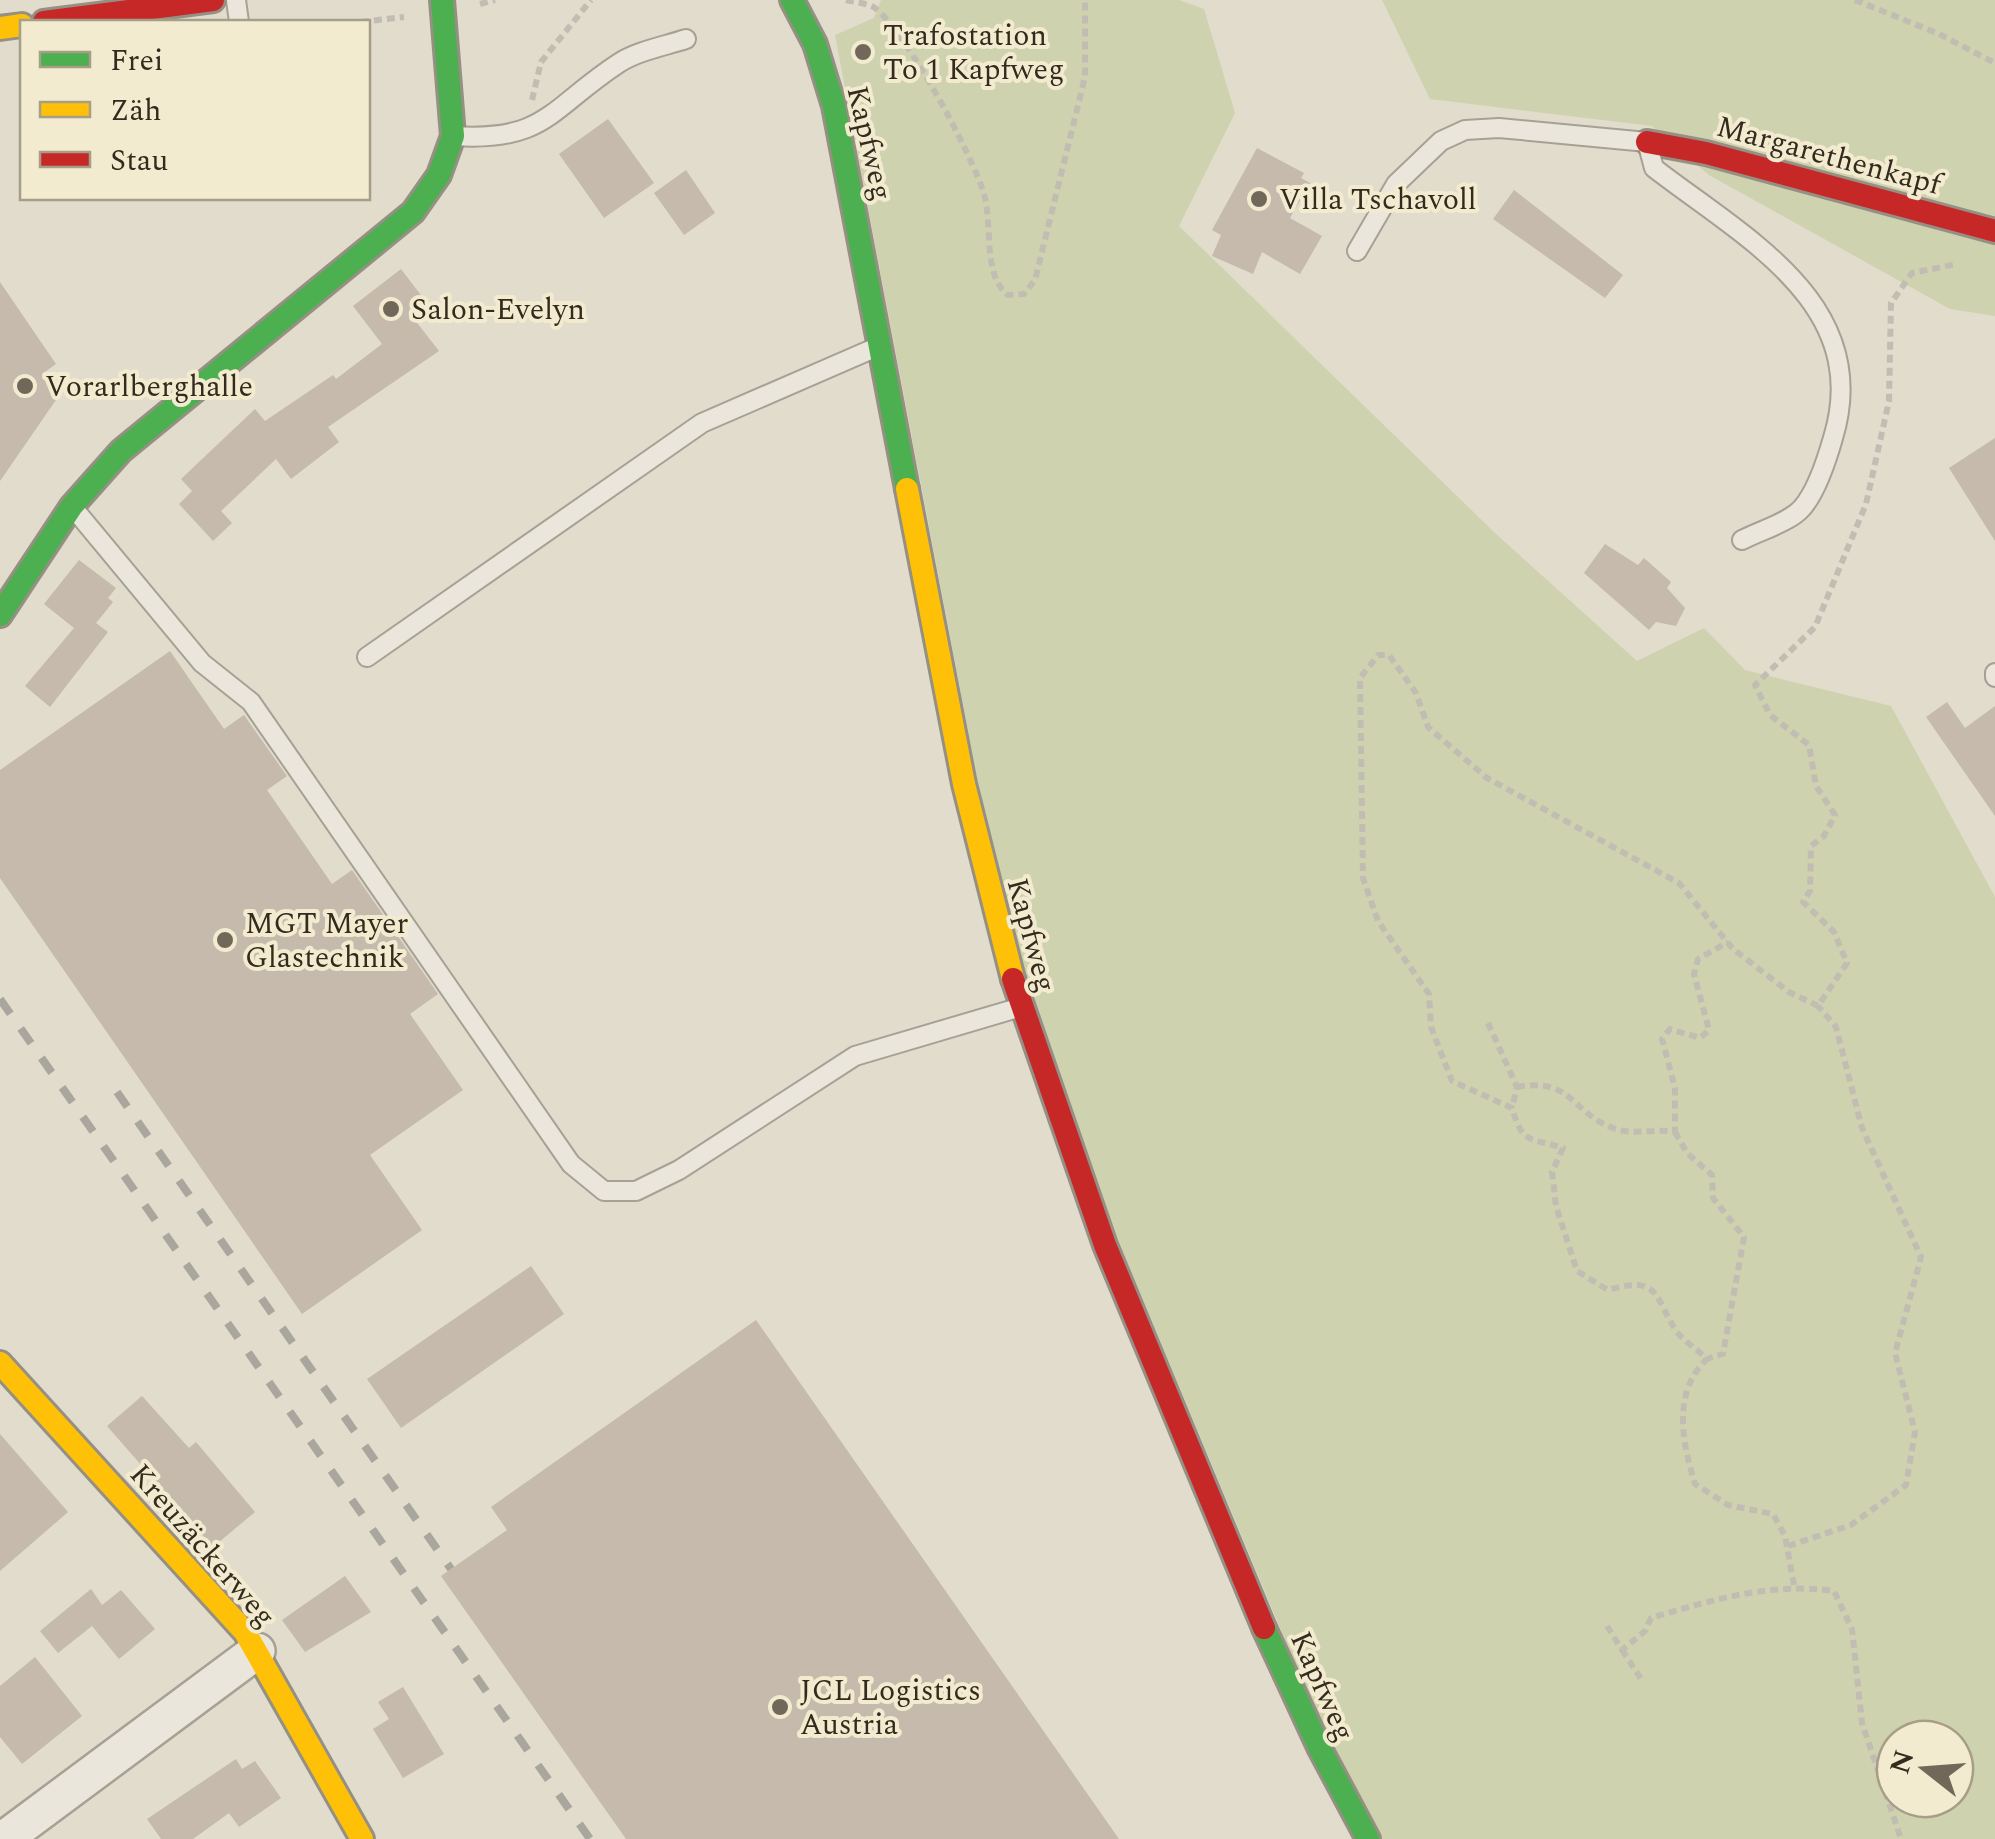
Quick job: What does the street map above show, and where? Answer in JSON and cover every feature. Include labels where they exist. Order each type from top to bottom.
[{"type":"street","points":[[59,20],[214,0]]},
{"type":"street","points":[[0,615],[72,506],[121,451],[413,212],[438,174],[453,136],[442,0]]},
{"type":"street","name":"Kapfweg","points":[[792,0],[820,63],[882,344],[942,680],[982,866],[1021,1007],[1100,1240],[1318,1754],[1368,1839]]},
{"type":"street","name":"Margarethenkapf","points":[[1647,142],[1706,152],[1995,231]]},
{"type":"street","name":"Kreuzäckerweg","points":[[4,1373],[245,1632],[362,1839]]},
{"type":"street","points":[[4,1839],[256,1651]]},
{"type":"lane","points":[[453,136],[492,138],[528,131],[622,60],[686,40]]},
{"type":"lane","name":"Margarethenkapf","points":[[1357,251],[1403,176],[1441,141],[1465,130],[1499,128],[1647,142]]},
{"type":"lane","points":[[1647,142],[1654,168],[1794,277],[1826,320],[1839,354],[1840,415],[1826,461],[1802,509],[1742,540]]},
{"type":"lane","points":[[367,657],[702,423],[882,344]]},
{"type":"lane","points":[[72,506],[202,663],[251,702],[570,1164],[604,1191],[636,1191],[680,1170],[855,1056],[1021,1007]]},
{"type":"path","points":[[528,131],[541,62],[591,0]]},
{"type":"path","points":[[846,0],[874,7],[935,89],[984,192],[994,271],[999,288],[1008,295],[1024,294],[1036,280],[1085,77],[1085,0]]},
{"type":"path","points":[[1855,0],[1939,34],[1995,63]]},
{"type":"path","points":[[370,21],[409,17]]},
{"type":"path","points":[[1818,1006],[1847,963],[1834,932],[1803,902],[1810,891],[1812,846],[1824,836],[1835,815],[1816,786],[1810,745],[1770,715],[1755,685],[1814,626],[1866,504],[1888,402],[1891,303],[1912,273],[1976,261]]},
{"type":"path","points":[[1512,1108],[1452,1081],[1431,1027],[1429,994],[1378,921],[1363,878],[1360,678],[1378,655],[1389,654],[1416,693],[1428,727],[1487,778],[1680,883],[1728,942],[1788,992],[1818,1006],[1836,1027],[1869,1146],[1921,1257],[1895,1353],[1915,1432],[1906,1484],[1851,1525],[1788,1546]]},
{"type":"path","points":[[1728,942],[1698,959],[1694,974],[1709,1030],[1700,1038],[1689,1038],[1670,1029],[1662,1038],[1674,1088],[1675,1132],[1687,1153],[1712,1175],[1713,1198],[1744,1238],[1723,1354],[1707,1359],[1690,1375],[1684,1398],[1686,1455],[1696,1484],[1728,1504],[1773,1514],[1788,1546],[1794,1586]]},
{"type":"path","points":[[1488,1023],[1517,1087],[1512,1108],[1518,1129],[1530,1142],[1562,1148],[1552,1172],[1556,1206],[1577,1271],[1608,1290],[1630,1283],[1651,1289],[1666,1305],[1677,1331],[1707,1359]]},
{"type":"path","points":[[1517,1087],[1540,1083],[1556,1086],[1618,1130],[1675,1132]]},
{"type":"path","points":[[1622,1650],[1646,1631],[1651,1618],[1794,1586],[1834,1591],[1852,1630],[1862,1723],[1901,1839]]},
{"type":"path","points":[[1607,1626],[1641,1679]]},
{"type":"green space","points":[[881,0],[1179,0],[1204,9],[1235,113],[1179,226],[1495,533],[1637,661],[1704,628],[1745,670],[1891,706],[1995,897],[1995,1839],[1368,1839],[1021,1007],[835,35],[874,18]]},
{"type":"green space","points":[[1382,0],[1995,0],[1995,316],[1950,309],[1709,175],[1652,126],[1430,99]]},
{"type":"building","points":[[608,119],[654,183],[604,218],[559,154]]},
{"type":"building","points":[[1257,148],[1304,173],[1301,178],[1310,183],[1290,218],[1322,236],[1300,274],[1262,252],[1253,274],[1212,256],[1221,235],[1212,230]]},
{"type":"building","points":[[686,170],[715,213],[684,235],[654,193]]},
{"type":"building","points":[[1514,190],[1623,275],[1605,298],[1493,219]]},
{"type":"building","points":[[401,269],[430,307],[414,319],[439,351],[328,427],[339,442],[291,479],[276,459],[221,511],[232,523],[213,541],[179,504],[192,491],[181,479],[255,409],[265,421],[333,375],[336,379],[382,344],[353,306]]},
{"type":"building","name":"Vorarlberghalle","points":[[0,282],[56,364],[42,374],[58,397],[0,481]]},
{"type":"building","points":[[1995,438],[1995,541],[1949,468]]},
{"type":"building","points":[[1605,544],[1638,565],[1644,558],[1671,582],[1667,588],[1685,608],[1676,626],[1656,622],[1649,630],[1584,573]]},
{"type":"building","points":[[79,560],[116,588],[108,598],[113,602],[96,623],[108,632],[50,707],[25,686],[74,628],[44,604]]},
{"type":"building","name":"MGT Mayer Glastechnik","points":[[170,651],[224,729],[244,715],[287,776],[267,790],[332,884],[352,870],[438,994],[410,1014],[463,1090],[370,1155],[422,1230],[302,1314],[0,878],[0,770]]},
{"type":"building","points":[[1947,702],[1965,728],[1995,706],[1995,816],[1926,717]]},
{"type":"building","points":[[531,1266],[564,1314],[401,1428],[367,1379]]},
{"type":"building","name":"JCL Logistics Austria","points":[[756,1320],[1119,1839],[626,1839],[441,1576],[507,1530],[491,1507]]},
{"type":"building","points":[[142,1396],[189,1448],[196,1442],[255,1512],[213,1547],[107,1426]]},
{"type":"building","points":[[0,1434],[68,1512],[0,1571]]},
{"type":"building","points":[[345,1576],[371,1612],[305,1652],[282,1620]]},
{"type":"building","points":[[91,1589],[102,1605],[121,1590],[155,1629],[119,1659],[92,1626],[58,1653],[40,1631]]},
{"type":"building","points":[[35,1657],[82,1716],[22,1764],[0,1737],[0,1686]]},
{"type":"building","points":[[403,1687],[444,1754],[403,1778],[373,1729],[389,1719],[378,1702]]},
{"type":"building","points":[[236,1759],[242,1769],[255,1761],[281,1798],[239,1827],[229,1813],[193,1839],[161,1839],[147,1819]]},
{"type":"railway","points":[[0,999],[590,1839]]},
{"type":"railway","points":[[117,1092],[451,1569]]},
{"type":"traffic: fast","points":[[0,615],[72,506],[121,451],[413,212],[439,175],[453,136],[442,0]]},
{"type":"traffic: fast","points":[[792,0],[815,44],[834,106],[907,489]]},
{"type":"traffic: fast","points":[[1264,1628],[1320,1749],[1368,1839]]},
{"type":"traffic: slow","points":[[0,28],[20,25]]},
{"type":"traffic: slow","points":[[907,489],[964,784],[1013,979]]},
{"type":"traffic: slow","points":[[0,1363],[245,1632],[362,1839]]},
{"type":"traffic: jam","points":[[59,20],[213,0]]},
{"type":"traffic: jam","points":[[1647,142],[1706,153],[1995,231]]},
{"type":"traffic: jam","points":[[1013,979],[1105,1245],[1264,1628]]},
{"type":"place","name":"Trafostation To 1 Kapfweg","points":[[863,52]]},
{"type":"place","name":"Villa Tschavoll","points":[[1259,199]]},
{"type":"place","name":"Salon-Evelyn","points":[[391,309]]},
{"type":"place","name":"Vorarlberghalle","points":[[25,386]]},
{"type":"place","name":"MGT Mayer Glastechnik","points":[[225,940]]},
{"type":"place","name":"JCL Logistics Austria","points":[[780,1707]]}]
